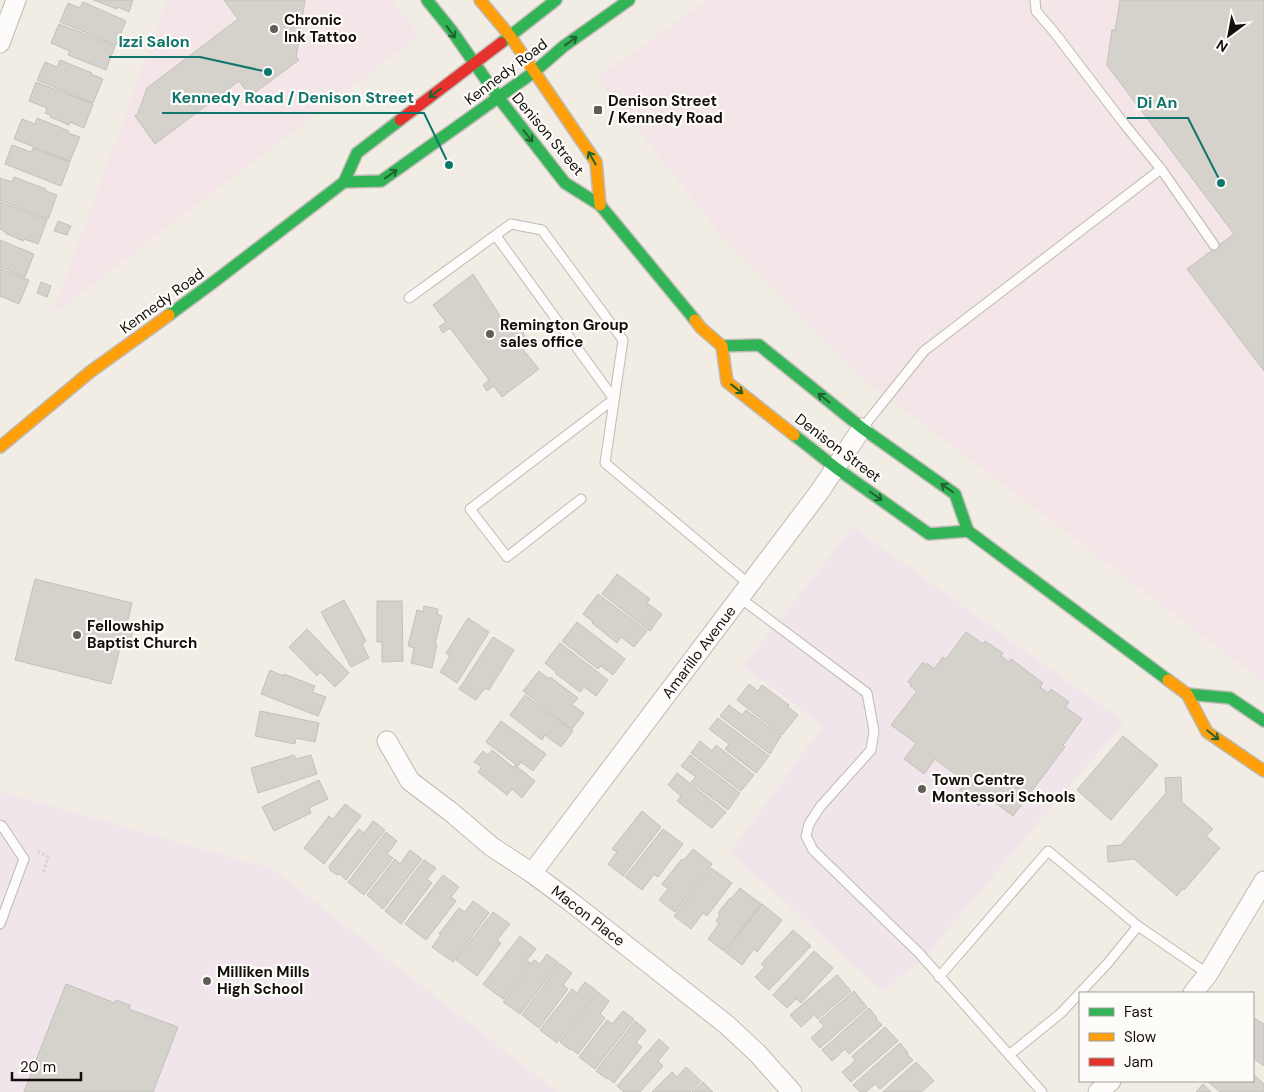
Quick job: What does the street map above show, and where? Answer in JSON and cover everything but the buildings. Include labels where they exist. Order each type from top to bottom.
[{"type":"main road","name":"Denison Street","points":[[427,0],[498,97],[565,183],[600,205],[702,328],[722,346],[727,382],[836,468],[929,534],[968,531],[956,494],[862,428],[760,345],[722,346]]},
{"type":"main road","name":"Denison Street","points":[[480,0],[510,36],[596,162],[600,205]]},
{"type":"main road","name":"Kennedy Road","points":[[0,447],[90,372],[215,281],[344,182],[356,153],[556,0]]},
{"type":"main road","name":"Kennedy Road","points":[[344,182],[381,181],[534,72],[564,46],[629,0]]},
{"type":"main road","points":[[968,531],[1187,694],[1207,732],[1264,771]]},
{"type":"main road","points":[[1187,694],[1230,698],[1264,721]]},
{"type":"street","points":[[0,43],[16,0]]},
{"type":"street","name":"Amarillo Avenue","points":[[532,873],[745,591],[836,468],[862,428]]},
{"type":"street","name":"Macon Place","points":[[387,741],[410,781],[451,812],[492,847],[532,873],[727,1025],[757,1053],[792,1092]]},
{"type":"street","points":[[1194,992],[1208,974],[1264,880]]},
{"type":"street","points":[[1098,1092],[1110,1082]]},
{"type":"lane","points":[[1036,0],[1036,12],[1054,32],[1161,169],[1214,245]]},
{"type":"lane","points":[[862,428],[924,351],[1161,169]]},
{"type":"lane","points":[[409,298],[512,224],[542,230],[623,340],[606,464],[745,591],[867,693],[874,730],[871,750],[820,807],[809,824],[806,836],[812,850],[919,953],[1042,1092]]},
{"type":"lane","points":[[496,236],[614,399]]},
{"type":"lane","points":[[581,499],[507,557],[470,509],[614,399]]},
{"type":"lane","points":[[0,826],[2,826],[24,859],[0,924]]},
{"type":"lane","points":[[939,977],[1048,851],[1138,926],[1208,974]]},
{"type":"lane","points":[[1081,992],[1138,926]]},
{"type":"lane","points":[[1009,1055],[1061,1014],[1079,994]]},
{"type":"shaded area","points":[[167,0],[392,0],[419,36],[52,315]]},
{"type":"shaded area","points":[[707,0],[1264,0],[1264,682],[866,381],[721,235],[597,78]]},
{"type":"shaded area","name":"Town Centre Montessori Schools","points":[[853,527],[1124,722],[923,959],[882,991],[730,852],[823,726],[743,666]]},
{"type":"shaded area","name":"Milliken Mills High School","points":[[0,791],[273,869],[557,1092],[0,1092]]},
{"type":"traffic: fast","points":[[427,0],[452,31],[498,97],[565,183],[600,205],[695,320]]},
{"type":"traffic: fast","points":[[501,43],[556,0]]},
{"type":"traffic: fast","points":[[344,182],[381,181],[534,72],[564,46],[629,0]]},
{"type":"traffic: fast","points":[[169,315],[344,182],[357,153],[400,120]]},
{"type":"traffic: fast","points":[[722,346],[759,345],[862,428],[955,494],[968,531],[1168,680]]},
{"type":"traffic: fast","points":[[794,435],[836,468],[929,534],[968,531]]},
{"type":"traffic: fast","points":[[1187,694],[1230,698],[1264,721]]},
{"type":"traffic: slow","points":[[480,0],[510,36],[596,162],[600,205]]},
{"type":"traffic: slow","points":[[0,447],[90,372],[169,315]]},
{"type":"traffic: slow","points":[[695,320],[701,328],[722,346],[727,382],[794,435]]},
{"type":"traffic: slow","points":[[1168,680],[1187,694],[1207,732],[1264,771]]},
{"type":"traffic: jam","points":[[400,120],[501,43]]},
{"type":"place","name":"Chronic Ink Tattoo","points":[[274,29]]},
{"type":"place","name":"Izzi Salon","points":[[268,72]]},
{"type":"place","name":"Denison Street / Kennedy Road","points":[[598,110]]},
{"type":"place","name":"Kennedy Road / Denison Street","points":[[449,165]]},
{"type":"place","name":"Di An","points":[[1221,183]]},
{"type":"place","name":"Remington Group sales office","points":[[490,334]]},
{"type":"place","name":"Fellowship Baptist Church","points":[[77,635]]},
{"type":"place","name":"Town Centre Montessori Schools","points":[[922,789]]},
{"type":"place","name":"Milliken Mills High School","points":[[207,981]]}]
